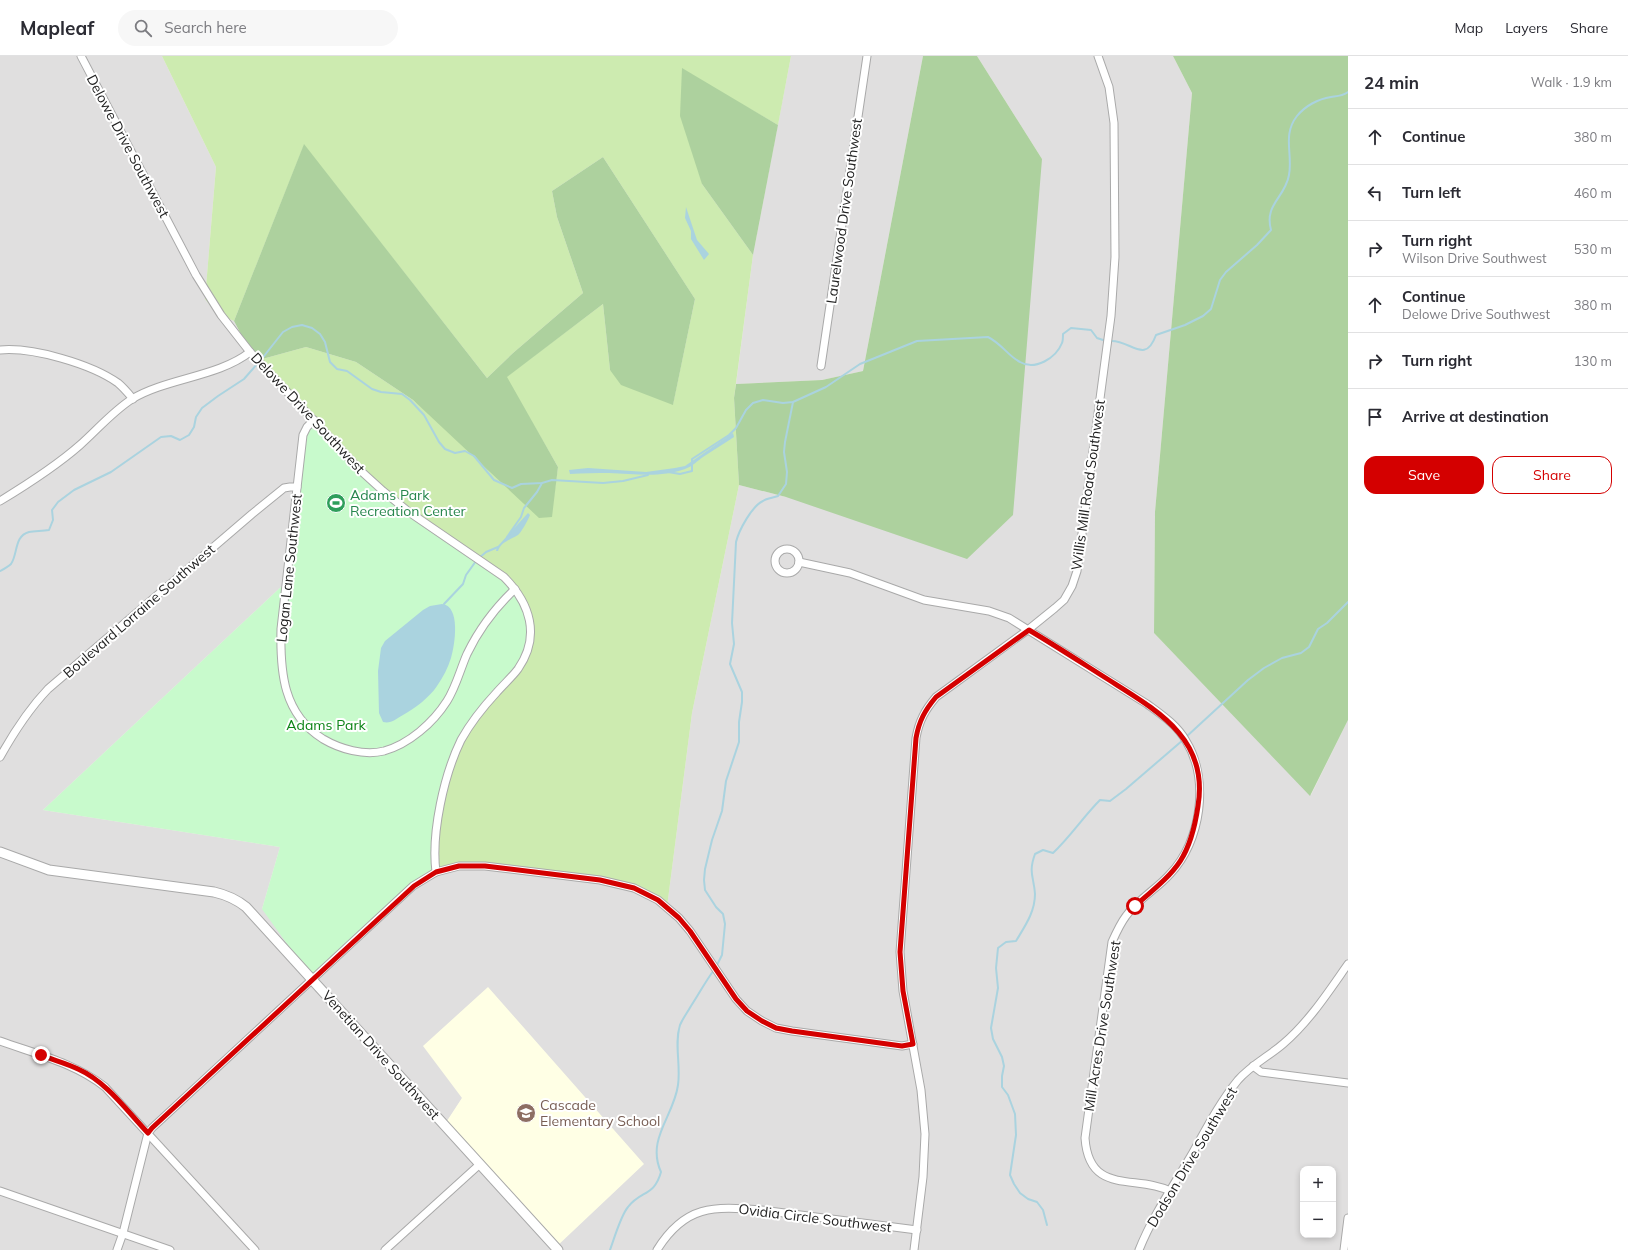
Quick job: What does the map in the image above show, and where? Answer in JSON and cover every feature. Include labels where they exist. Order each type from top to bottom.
[{"type":"street","name":"Delowe Drive Southwest","points":[[81,56],[196,276],[221,315],[250,352],[361,471],[383,491],[410,512],[504,577],[516,589],[524,602],[529,617],[530,632],[528,648],[524,660],[472,722],[454,756],[446,778],[441,801],[434,857],[436,872]]},
{"type":"street","name":"Laurelwood Drive Southwest","points":[[822,366],[867,56]]},
{"type":"street","name":"Willis Mill Road Southwest","points":[[914,1250],[923,1177],[925,1134],[922,1090],[903,991],[900,952],[916,738],[918,726],[924,711],[936,697],[1029,630],[1064,600],[1072,586],[1077,571],[1110,323],[1115,257],[1114,123],[1109,87],[1098,56]]},
{"type":"street","points":[[0,350],[9,349],[50,356],[85,366],[117,382],[133,399]]},
{"type":"street","points":[[0,501],[55,466],[80,445],[118,409],[133,399],[150,391],[234,362],[250,352]]},
{"type":"street","name":"Logan Lane Southwest","points":[[314,420],[307,427],[303,435],[281,629],[280,653],[282,675],[288,698],[299,718],[313,732],[331,744],[356,751],[384,751],[406,741],[425,728],[447,701],[468,654],[484,625],[500,604],[516,589]]},
{"type":"street","name":"Boulevard Lorraine Southwest","points":[[0,757],[18,726],[32,706],[48,689],[284,488],[297,487]]},
{"type":"street","name":"Mill Acres Drive Southwest","points":[[799,562],[850,573],[924,600],[989,611],[1009,618],[1147,704],[1177,728],[1186,741],[1197,767],[1200,782],[1200,800],[1195,829],[1188,849],[1180,862],[1170,875],[1127,915],[1118,928],[1112,942],[1085,1138],[1086,1150],[1090,1160],[1096,1169],[1104,1176],[1119,1181],[1161,1187],[1170,1191]]},
{"type":"street","name":"Venetian Drive Southwest","points":[[0,852],[49,870],[214,892],[227,895],[246,907],[558,1250]]},
{"type":"street","points":[[117,1250],[123,1233],[148,1133],[152,1128],[414,886],[436,872],[459,866],[490,866],[600,880],[634,888],[658,900],[679,918],[690,931],[736,999],[747,1011],[762,1021],[776,1028],[792,1031],[902,1046],[913,1044]]},
{"type":"street","name":"Dodson Drive Southwest","points":[[1139,1250],[1170,1191],[1221,1104],[1239,1080],[1253,1066],[1282,1045],[1294,1034],[1348,964]]},
{"type":"street","points":[[0,1041],[78,1069],[105,1087],[255,1250]]},
{"type":"street","points":[[1253,1066],[1261,1072],[1348,1084]]},
{"type":"street","points":[[385,1250],[480,1164]]},
{"type":"street","points":[[0,1191],[170,1250]]},
{"type":"street","name":"Ovidia Circle Southwest","points":[[657,1250],[667,1235],[683,1220],[704,1211],[716,1209],[736,1208],[761,1210],[917,1230]]},
{"type":"street","points":[[1344,1250],[1348,1218]]},
{"type":"shaded area","points":[[0,56],[162,56],[216,167],[205,299],[216,313],[234,321],[255,361],[312,420],[284,584],[43,810],[280,847],[262,909],[433,871],[463,867],[552,870],[606,879],[641,888],[667,907],[692,713],[739,485],[786,497],[1042,159],[977,56],[1173,56],[1192,93],[1155,512],[1154,633],[1311,795],[1348,720],[1348,1250],[0,1250]],"holes":[[[462,1098],[555,1248],[443,1128]]]},
{"type":"shaded area","points":[[791,56],[923,56],[863,371],[822,380],[736,384],[753,255]]},
{"type":"shaded area","name":"Cascade Elementary School","points":[[488,987],[644,1164],[555,1248],[443,1127],[462,1098],[423,1046]]},
{"type":"green space","points":[[162,56],[791,56],[778,125],[743,105],[702,184],[753,255],[734,398],[739,485],[692,713],[667,907],[641,888],[606,879],[552,870],[463,867],[433,871],[441,799],[510,581],[357,468],[255,361],[306,347],[356,362],[413,400],[551,517],[558,467],[506,377],[603,304],[610,370],[673,404],[695,299],[603,157],[552,191],[557,217],[583,293],[513,353],[487,378],[304,145],[234,321],[216,313],[205,299],[216,167]]},
{"type":"green space","points":[[923,56],[977,56],[1042,159],[1013,515],[967,559],[786,497],[739,485],[734,398],[736,384],[822,380],[863,371]]},
{"type":"green space","points":[[1173,56],[1348,56],[1348,720],[1310,796],[1154,633],[1155,512],[1192,93]]},
{"type":"green space","points":[[682,68],[778,125],[753,255],[702,184],[680,116]]},
{"type":"green space","points":[[304,144],[487,378],[513,353],[583,293],[557,217],[552,191],[603,157],[695,299],[673,405],[621,385],[610,370],[603,304],[507,377],[558,467],[552,517],[539,518],[413,400],[356,362],[306,347],[255,361],[234,321]]},
{"type":"green space","name":"Adams Park","points":[[312,420],[357,468],[510,581],[530,612],[528,648],[524,667],[485,701],[455,750],[441,799],[433,871],[310,976],[262,909],[280,847],[43,810],[284,584],[303,440]]},
{"type":"water","points":[[686,207],[697,240],[709,254],[704,260],[691,239],[691,231],[685,218]]},
{"type":"water","points":[[733,433],[734,437],[730,440],[685,469],[676,472],[648,475],[609,473],[570,474],[569,470],[588,468],[646,472],[685,466]]},
{"type":"water","points":[[528,513],[530,515],[519,534],[504,543],[498,551],[496,551],[497,547]]},
{"type":"water","points":[[442,604],[448,606],[452,611],[455,627],[453,652],[445,672],[434,690],[422,702],[393,721],[383,722],[379,713],[378,671],[381,648],[385,641],[423,610],[430,606]]},
{"type":"waterway","points":[[1110,341],[1117,341],[1136,349],[1147,349],[1152,344],[1156,335],[1185,325],[1203,316],[1211,309],[1220,280],[1226,272],[1257,245],[1271,230],[1270,214],[1284,190],[1289,175],[1289,137],[1290,130],[1297,116],[1304,109],[1317,101],[1342,95],[1348,92]]},
{"type":"waterway","points":[[0,571],[11,564],[19,541],[24,534],[49,530],[53,520],[52,510],[58,502],[74,490],[111,472],[161,437],[171,436],[180,440],[189,435],[194,427],[196,417],[202,408],[244,379],[283,332],[292,327],[302,325],[312,328],[320,334],[325,342],[330,362],[337,369],[347,371],[372,389],[381,392],[402,394],[424,415],[439,442],[445,449],[455,453],[465,451],[474,456],[494,480],[512,488],[521,484],[542,483],[552,480],[603,483],[623,481],[648,475]]},
{"type":"waterway","points":[[668,472],[680,474],[692,471],[692,459],[729,435],[736,428],[746,410],[753,403],[763,400],[783,403],[793,402],[826,387],[860,364],[917,341],[988,337],[1012,357],[1020,362],[1032,365],[1044,362],[1055,354],[1062,343],[1063,334],[1071,328],[1091,330],[1097,338],[1106,341]]},
{"type":"waterway","points":[[716,967],[722,955],[725,924],[723,914],[716,907],[705,890],[704,880],[712,840],[722,811],[726,781],[739,742],[742,692],[730,664],[734,644],[732,623],[736,542],[750,513],[765,500],[778,496],[786,484],[787,472],[784,452],[793,402]]},
{"type":"waterway","points":[[507,537],[521,517],[524,508],[537,492],[542,483]]},
{"type":"waterway","points":[[479,558],[486,552],[498,547]]},
{"type":"waterway","points":[[444,604],[463,584],[466,575],[476,561]]},
{"type":"waterway","points":[[1186,737],[1248,680],[1264,668],[1282,658],[1301,653],[1309,647],[1318,629],[1327,623],[1348,602]]},
{"type":"waterway","points":[[1047,1225],[1043,1210],[1037,1202],[1028,1199],[1020,1193],[1010,1175],[1016,1135],[1015,1114],[1008,1095],[1002,1087],[1004,1066],[1002,1057],[993,1039],[991,1028],[998,988],[996,968],[998,948],[1006,942],[1016,941],[1031,913],[1035,901],[1032,871],[1035,854],[1043,850],[1053,853],[1100,800],[1110,801],[1183,740]]},
{"type":"waterway","points":[[610,1250],[625,1211],[633,1202],[655,1186],[661,1172],[657,1160],[657,1149],[662,1128],[672,1107],[678,1085],[678,1032],[684,1018],[714,970]]},
{"type":"place","name":"Adams Park Recreation Center","points":[[336,503]]},
{"type":"place","name":"Cascade Elementary School","points":[[526,1113]]},
{"type":"route","points":[[41,1055],[78,1069],[92,1077],[105,1087],[148,1133],[414,886],[436,872],[459,866],[485,866],[600,880],[634,888],[658,900],[679,918],[690,931],[736,999],[747,1011],[762,1021],[776,1028],[792,1031],[902,1046],[913,1044],[903,991],[900,952],[918,726],[924,711],[936,697],[1029,630],[1147,704],[1166,718],[1177,728],[1193,753],[1200,782],[1200,800],[1195,829],[1188,849],[1170,875],[1135,906]]}]
